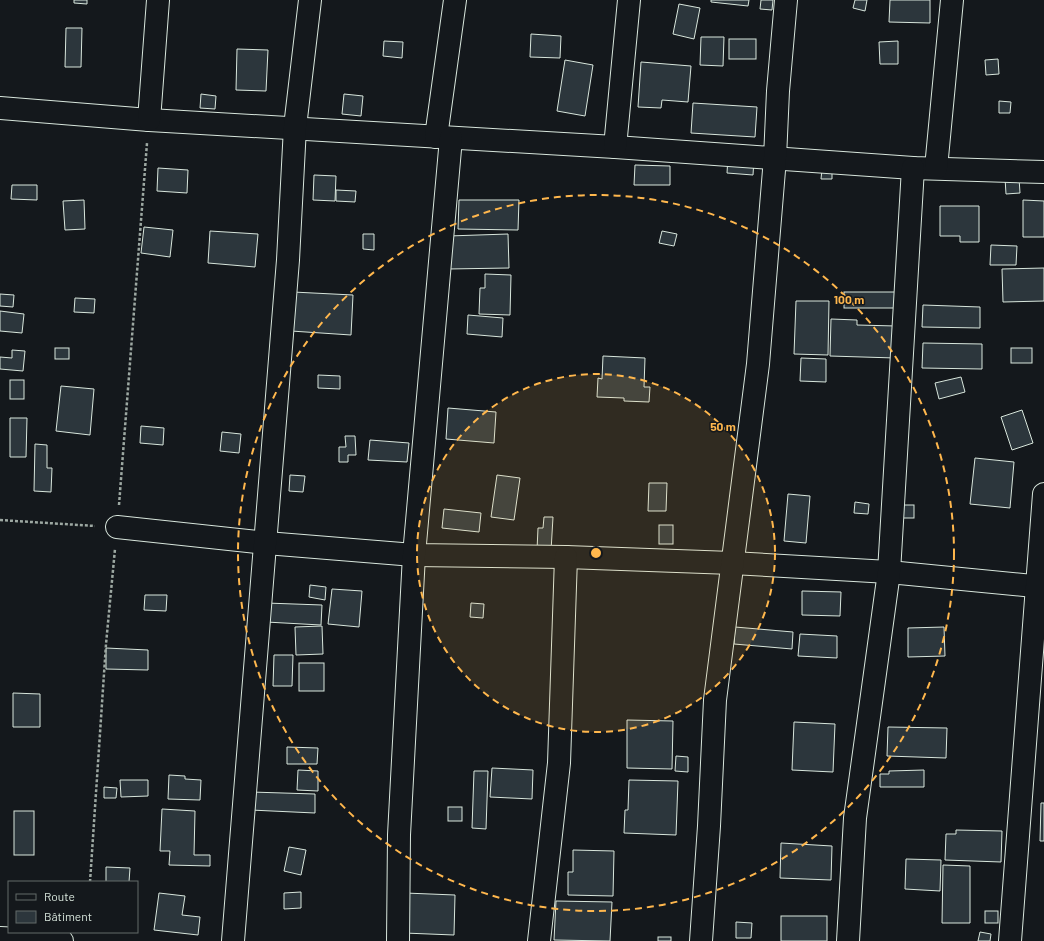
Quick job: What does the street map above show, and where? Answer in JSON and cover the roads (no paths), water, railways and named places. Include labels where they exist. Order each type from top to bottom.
[{"type":"street","points":[[149,120],[158,0]]},
{"type":"street","points":[[232,941],[266,543],[274,410],[288,260],[295,127],[310,0]]},
{"type":"street","points":[[398,941],[399,835],[414,555],[455,0]]},
{"type":"street","points":[[615,147],[629,0]]},
{"type":"street","points":[[701,941],[709,826],[715,700],[758,364],[786,0]]},
{"type":"street","points":[[936,168],[952,0]]},
{"type":"street","points":[[0,108],[149,120],[295,127],[444,138],[615,147],[913,168],[1044,172]]},
{"type":"street","points":[[848,941],[855,818],[889,572],[913,168]]},
{"type":"street","points":[[1010,941],[1040,587],[1044,494]]},
{"type":"street","points":[[117,527],[266,543],[414,555],[566,557],[732,563],[889,572],[1040,587]]},
{"type":"street","points":[[539,941],[559,763],[566,557]]},
{"type":"street","points":[[0,938],[62,941]]}]
